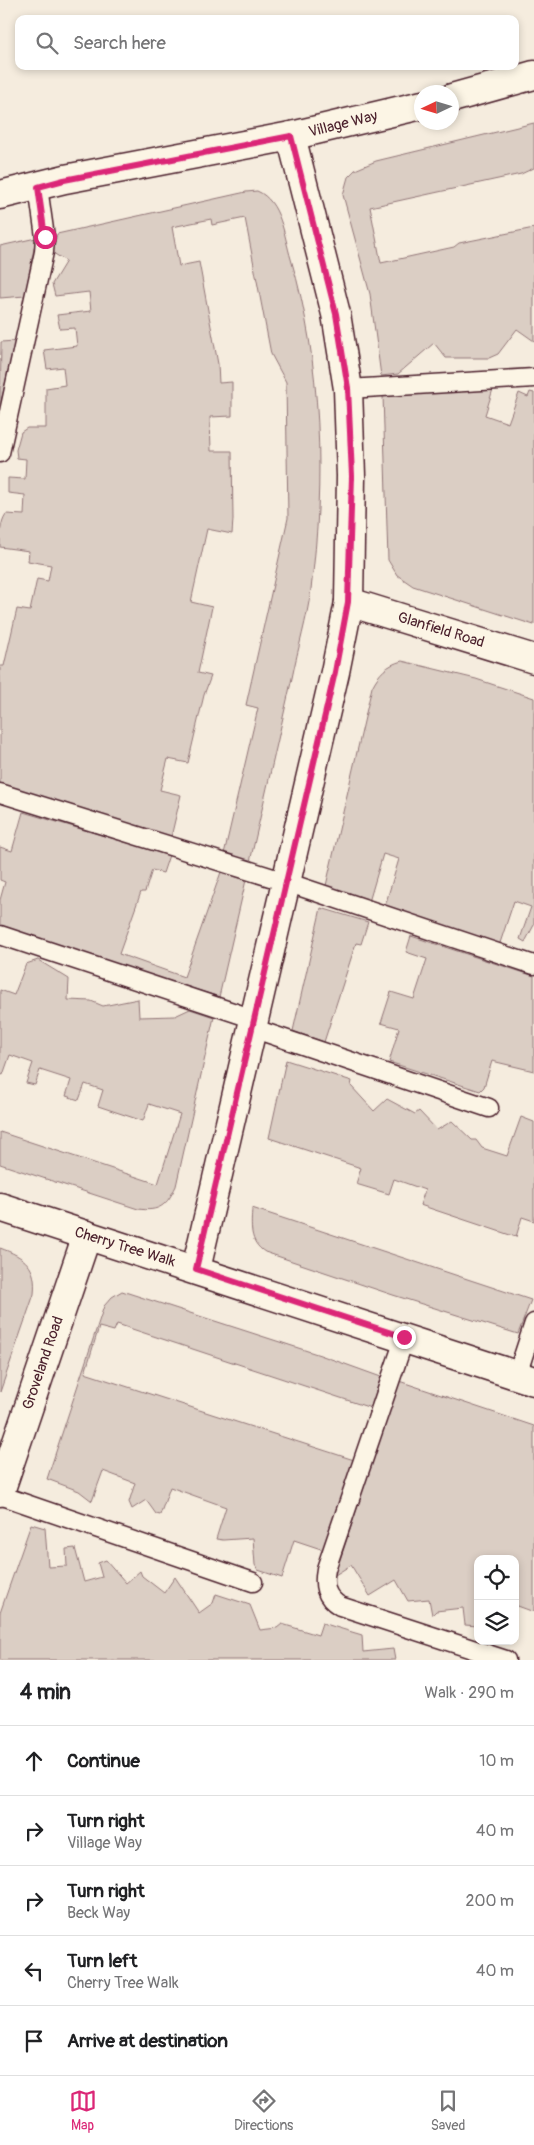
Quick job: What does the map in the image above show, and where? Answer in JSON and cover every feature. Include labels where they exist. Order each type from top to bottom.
[{"type":"street","points":[[459,96],[534,75]]},
{"type":"street","name":"Village Way","points":[[0,195],[64,180],[291,136],[414,107]]},
{"type":"street","points":[[196,1269],[335,672],[348,602],[352,476],[348,388],[336,314],[291,136]]},
{"type":"street","name":"Glanfield Road","points":[[348,602],[534,659]]},
{"type":"street","name":"Cherry Tree Walk","points":[[0,1207],[196,1269],[526,1378]]},
{"type":"street","name":"Groveland Road","points":[[0,1493],[86,1235]]},
{"type":"lane","points":[[0,453],[44,252],[45,237],[38,187]]},
{"type":"lane","points":[[348,388],[534,378]]},
{"type":"lane","points":[[0,793],[286,882],[534,965]]},
{"type":"lane","points":[[0,935],[489,1108]]},
{"type":"lane","points":[[526,1378],[534,1323]]},
{"type":"lane","points":[[404,1337],[326,1569],[324,1582],[326,1592],[332,1601],[340,1606],[506,1660]]},
{"type":"lane","points":[[0,1493],[253,1582]]},
{"type":"shaded area","points":[[534,123],[534,168],[521,174],[370,207],[381,263],[454,247],[459,243],[534,228],[534,341],[517,329],[498,354],[489,358],[446,358],[434,343],[398,374],[381,376],[370,294],[343,195],[348,177],[355,170],[376,161]]},
{"type":"shaded area","points":[[257,191],[271,203],[280,220],[301,299],[315,381],[319,465],[318,507],[311,589],[250,862],[224,854],[258,708],[246,705],[288,518],[286,382],[271,354],[245,218],[212,225],[211,219],[172,227],[179,266],[199,262],[218,364],[219,383],[232,382],[232,416],[210,417],[211,451],[232,451],[233,519],[232,534],[207,529],[191,602],[212,607],[198,673],[211,676],[204,695],[188,763],[168,759],[160,790],[181,795],[171,837],[0,784],[0,666],[4,666],[17,609],[30,611],[37,579],[48,581],[51,565],[28,561],[29,551],[0,547],[0,534],[1,525],[6,514],[24,515],[25,495],[8,493],[8,478],[25,479],[26,459],[17,458],[16,450],[21,432],[27,428],[46,428],[46,388],[65,385],[63,367],[47,369],[44,350],[77,346],[75,328],[60,329],[57,315],[91,311],[89,292],[55,296],[52,284],[66,261],[53,253],[57,234]]},
{"type":"shaded area","points":[[36,238],[25,296],[0,298],[0,246]]},
{"type":"shaded area","points":[[15,341],[0,406],[1,342]]},
{"type":"shaded area","points":[[493,389],[485,415],[508,423],[519,393],[528,397],[530,392],[534,393],[534,625],[413,586],[397,575],[388,560],[383,395]]},
{"type":"shaded area","points":[[402,661],[476,679],[534,698],[534,925],[525,942],[520,939],[531,907],[514,901],[499,946],[385,906],[399,859],[383,854],[369,902],[325,890],[372,687],[384,670]]},
{"type":"shaded area","points":[[23,812],[169,855],[163,873],[152,870],[145,892],[141,892],[119,954],[184,977],[221,872],[246,880],[219,997],[0,926],[0,900],[5,882],[0,880],[0,847],[12,851]]},
{"type":"shaded area","points":[[321,908],[368,922],[361,944],[356,943],[324,1042],[293,1031]]},
{"type":"shaded area","points":[[411,936],[534,976],[534,1071],[492,1061],[484,1087],[480,1091],[389,1062],[399,1028],[381,1023],[391,992],[414,999],[427,959],[406,952]]},
{"type":"shaded area","points":[[38,960],[69,979],[68,1000],[91,1001],[103,1006],[138,999],[139,1017],[175,1016],[190,1009],[214,1017],[176,1186],[162,1206],[146,1210],[138,1209],[0,1164],[0,1132],[158,1184],[180,1114],[149,1104],[143,1121],[98,1106],[103,1090],[85,1084],[79,1100],[66,1096],[71,1080],[40,1070],[35,1085],[26,1083],[33,1063],[10,1055],[3,1075],[0,1074],[0,990],[14,995],[26,964]]},
{"type":"shaded area","points":[[286,1060],[352,1081],[351,1086],[374,1111],[387,1099],[415,1114],[419,1111],[437,1130],[452,1121],[472,1140],[476,1140],[482,1148],[507,1156],[521,1117],[534,1122],[534,1221],[522,1217],[516,1237],[420,1205],[425,1190],[394,1179],[389,1194],[356,1184],[361,1168],[269,1138]]},
{"type":"shaded area","points":[[252,1208],[531,1300],[518,1334],[265,1252],[256,1243],[252,1233]]},
{"type":"shaded area","points":[[0,1248],[23,1259],[28,1264],[33,1276],[34,1294],[0,1392]]},
{"type":"shaded area","points":[[122,1291],[320,1355],[381,1377],[371,1408],[117,1324],[114,1331],[99,1327],[85,1373],[354,1460],[324,1550],[294,1540],[282,1578],[258,1570],[255,1565],[253,1538],[216,1539],[226,1507],[170,1487],[160,1515],[156,1514],[146,1500],[132,1509],[129,1502],[135,1483],[103,1471],[92,1501],[79,1491],[47,1479],[104,1306],[112,1297]]},
{"type":"shaded area","points":[[399,1381],[534,1426],[534,1612],[519,1606],[519,1555],[474,1555],[474,1626],[465,1625],[463,1608],[436,1611],[432,1615],[429,1599],[408,1601],[396,1580],[370,1596],[351,1565],[335,1575]]},
{"type":"shaded area","points":[[31,1524],[45,1528],[48,1567],[67,1566],[66,1549],[75,1548],[84,1582],[102,1577],[98,1563],[106,1560],[126,1583],[140,1571],[142,1576],[164,1593],[175,1577],[199,1613],[213,1603],[216,1594],[250,1605],[260,1630],[277,1628],[282,1624],[318,1635],[322,1623],[362,1635],[363,1652],[393,1649],[395,1660],[0,1660],[0,1613]]},
{"type":"route","points":[[45,237],[38,187],[64,180],[291,136],[336,314],[348,388],[352,476],[348,602],[335,672],[196,1269],[404,1337]]}]
